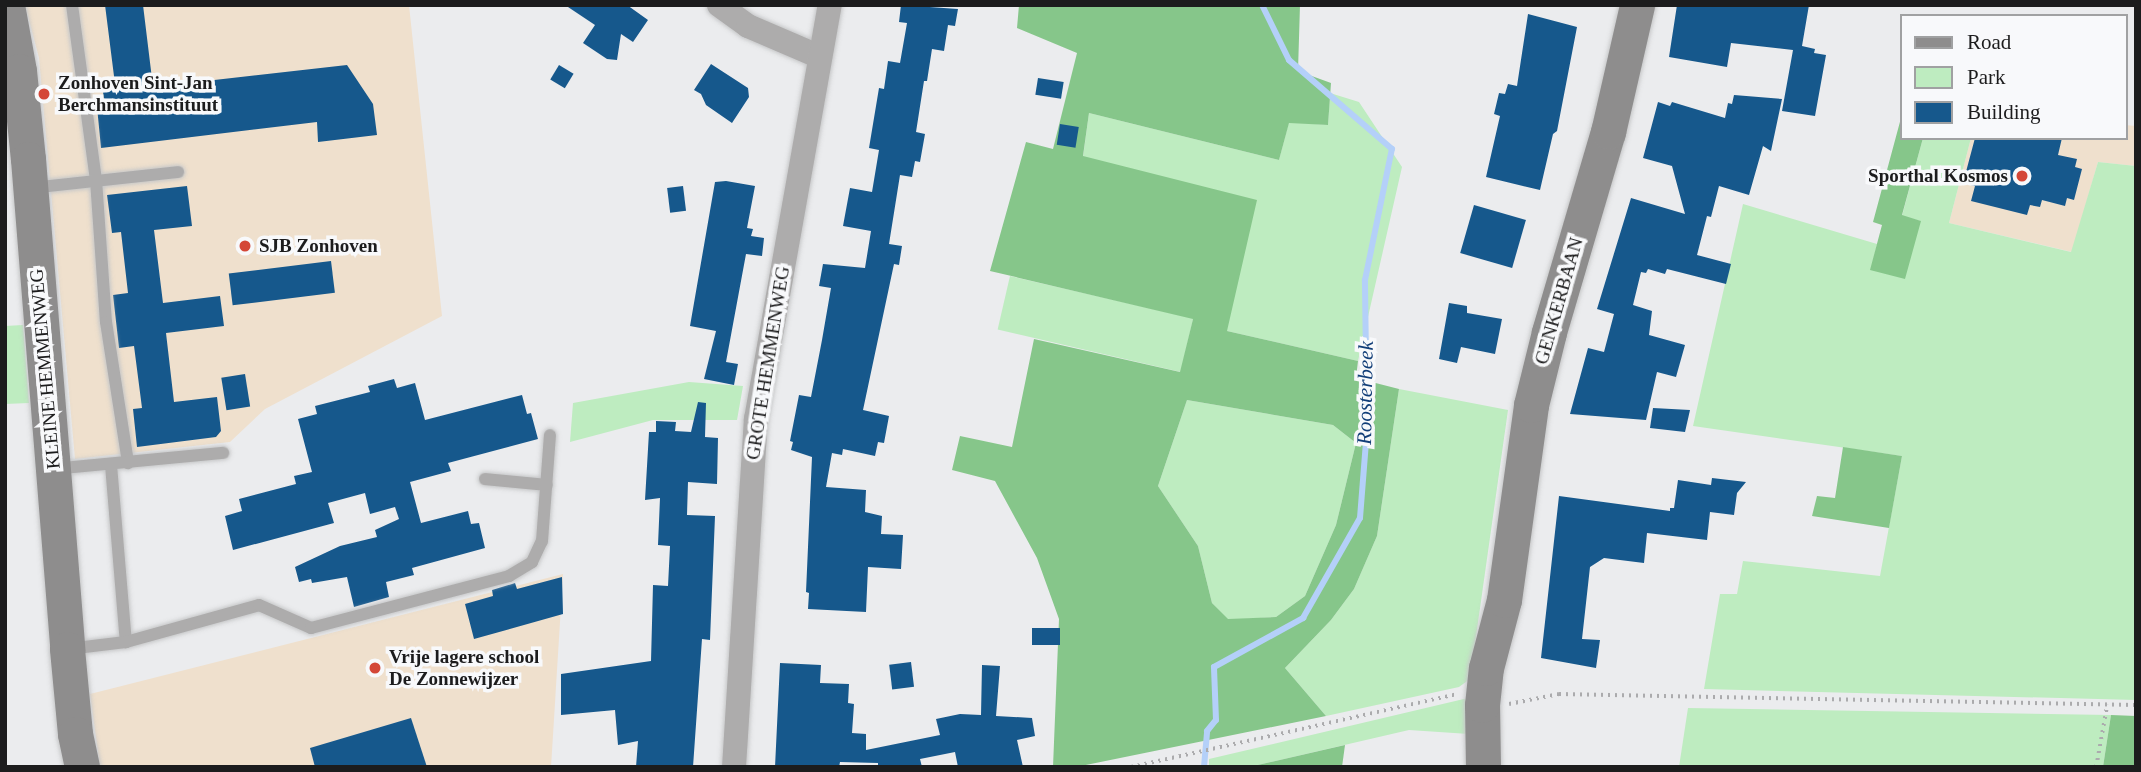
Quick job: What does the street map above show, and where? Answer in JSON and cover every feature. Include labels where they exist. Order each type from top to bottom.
[{"type":"street","name":"KLEINE HEMMENWEG","points":[[7,5],[19,71],[31,188],[77,756]]},
{"type":"street","points":[[719,5],[748,26],[820,57]]},
{"type":"street","name":"GROTE HEMMENWEG","points":[[734,767],[756,419],[830,5]]},
{"type":"street","name":"GENKERBAAN","points":[[1484,764],[1496,739],[1504,703],[1508,652],[1504,600],[1531,405],[1549,332],[1608,132],[1636,5]]},
{"type":"lane","points":[[72,5],[96,180],[106,322],[128,463]]},
{"type":"lane","points":[[31,188],[178,172]]},
{"type":"lane","points":[[67,649],[126,642],[259,605],[311,628],[509,576],[531,562],[542,541],[550,435]]},
{"type":"lane","points":[[53,469],[223,453]]},
{"type":"lane","points":[[111,465],[126,642]]},
{"type":"lane","points":[[485,479],[547,485]]},
{"type":"path","points":[[1131,767],[1459,693]]},
{"type":"path","points":[[1514,704],[1559,694],[2136,705]]},
{"type":"path","points":[[2096,767],[2108,705]]},
{"type":"shaded area","name":"SJB Zonhoven","points":[[25,5],[409,5],[442,316],[265,409],[230,442],[75,459],[39,58]]},
{"type":"shaded area","points":[[2127,125],[2136,126],[2136,166],[2098,162],[2072,252],[1949,223],[1970,140],[2127,140]]},
{"type":"shaded area","name":"Vrije lagere school De Zonnewijzer","points":[[563,574],[551,767],[100,767],[90,694]]},
{"type":"green space","points":[[1019,5],[1300,5],[1298,71],[1331,83],[1328,125],[1289,123],[1279,160],[1089,113],[1083,156],[1257,200],[1227,331],[1358,361],[1356,378],[1399,389],[1377,536],[1354,589],[1331,620],[1285,668],[1326,716],[1076,767],[1053,767],[1059,619],[1037,558],[995,481],[952,470],[960,436],[1012,447],[1034,339],[1180,372],[1193,319],[990,271],[1026,142],[1053,149],[1077,53],[1017,28]],"holes":[[[1187,400],[1333,425],[1356,443],[1336,525],[1305,596],[1276,617],[1228,619],[1212,603],[1198,546],[1158,486]]]},
{"type":"green space","points":[[1330,93],[1359,102],[1402,167],[1358,361],[1227,331],[1083,157],[1089,113],[1279,160],[1289,122],[1328,125]]},
{"type":"green space","points":[[1899,125],[1899,140],[1922,140],[1902,215],[1921,221],[1905,279],[1870,270],[1882,225],[1873,222]]},
{"type":"green space","points":[[1922,140],[1970,140],[1949,223],[2071,252],[2098,162],[2136,166],[2136,700],[1704,689],[1720,594],[1737,594],[1743,561],[1880,576],[1902,456],[1693,426],[1743,204],[1877,244],[1871,270],[1920,221],[1902,216]]},
{"type":"green space","points":[[1010,276],[1193,318],[1181,372],[998,330]]},
{"type":"green space","points":[[23,325],[29,403],[5,404],[5,326]]},
{"type":"green space","points":[[689,382],[743,386],[737,420],[653,420],[570,442],[573,403]]},
{"type":"green space","points":[[1399,389],[1508,410],[1470,679],[1459,687],[1326,716],[1285,668],[1331,620],[1354,589],[1377,536]]},
{"type":"green space","points":[[1187,400],[1333,425],[1356,443],[1336,525],[1305,596],[1276,617],[1228,620],[1212,603],[1198,546],[1158,486]]},
{"type":"green space","points":[[1843,447],[1902,456],[1889,528],[1812,516],[1817,496],[1835,498]]},
{"type":"green space","points":[[1468,698],[1469,734],[1409,730],[1249,767],[1209,767],[1209,759]]},
{"type":"green space","points":[[1688,708],[2111,715],[2103,767],[1679,767]]},
{"type":"green space","points":[[2111,715],[2136,716],[2136,767],[2103,767]]},
{"type":"green space","points":[[1345,745],[1342,767],[1249,767]]},
{"type":"building","points":[[105,5],[143,5],[153,87],[347,65],[373,104],[377,135],[318,142],[317,122],[101,148],[97,107],[105,106],[102,85],[115,84]]},
{"type":"building","points":[[565,5],[627,5],[648,20],[633,42],[621,34],[617,60],[607,59],[583,43],[595,25]]},
{"type":"building","points":[[901,5],[958,9],[955,26],[948,25],[944,51],[932,49],[927,81],[924,81],[916,132],[925,134],[920,162],[915,161],[912,177],[900,175],[889,244],[902,246],[899,265],[894,264],[863,410],[889,416],[884,443],[878,442],[875,456],[843,449],[842,455],[832,453],[826,487],[866,490],[865,512],[882,516],[881,534],[903,535],[901,569],[868,567],[866,612],[808,609],[809,593],[806,592],[812,457],[791,450],[793,442],[790,441],[799,395],[811,397],[822,340],[831,288],[819,286],[823,264],[865,268],[871,231],[843,226],[850,188],[872,192],[879,150],[869,148],[879,88],[884,89],[888,61],[900,63],[907,23],[899,22]]},
{"type":"building","points":[[1677,5],[1809,5],[1802,46],[1815,49],[1814,53],[1826,55],[1815,116],[1782,111],[1793,50],[1731,43],[1727,67],[1669,57]]},
{"type":"building","points":[[1528,14],[1577,27],[1557,131],[1553,134],[1540,190],[1486,177],[1500,116],[1494,114],[1499,93],[1505,94],[1508,84],[1517,86]]},
{"type":"building","points":[[711,64],[748,88],[749,97],[732,123],[706,105],[701,94],[694,90]]},
{"type":"building","points":[[559,65],[574,74],[565,88],[550,80]]},
{"type":"building","points":[[1038,78],[1064,82],[1061,99],[1035,95]]},
{"type":"building","points":[[1734,95],[1782,99],[1771,151],[1763,146],[1749,195],[1719,186],[1711,217],[1707,216],[1697,255],[1731,264],[1726,284],[1667,269],[1665,274],[1648,269],[1646,273],[1641,272],[1633,305],[1652,311],[1649,335],[1685,345],[1676,377],[1657,372],[1646,420],[1570,414],[1588,348],[1604,352],[1614,314],[1597,309],[1631,198],[1685,214],[1672,166],[1643,158],[1658,102],[1670,106],[1672,102],[1725,118],[1728,103],[1732,104]]},
{"type":"building","points":[[1060,124],[1079,127],[1075,148],[1057,145]]},
{"type":"building","name":"Sporthal Kosmos","points":[[1974,140],[2062,140],[2058,155],[2077,159],[2075,167],[2082,169],[2074,200],[2067,198],[2065,206],[2042,200],[2040,207],[2030,205],[2027,215],[1971,201],[1975,186],[1963,183]]},
{"type":"building","points":[[715,182],[755,186],[747,228],[753,229],[751,236],[764,238],[762,256],[746,254],[726,362],[738,364],[734,385],[704,379],[716,331],[690,326]]},
{"type":"building","points":[[187,186],[192,226],[154,230],[163,303],[220,296],[224,326],[166,333],[174,402],[217,397],[221,431],[216,437],[137,447],[133,409],[142,408],[134,346],[119,348],[113,295],[128,293],[121,232],[112,233],[107,195]]},
{"type":"building","points":[[683,186],[686,211],[670,213],[667,188]]},
{"type":"building","points":[[1474,205],[1526,220],[1512,268],[1460,253]]},
{"type":"building","points":[[331,261],[335,293],[233,305],[229,274]]},
{"type":"building","points":[[1449,303],[1467,306],[1467,313],[1502,319],[1495,354],[1461,347],[1457,363],[1439,359]]},
{"type":"building","points":[[245,374],[250,407],[226,410],[221,378]]},
{"type":"building","points":[[394,379],[397,388],[415,383],[425,420],[522,395],[527,414],[531,413],[538,439],[448,463],[451,471],[410,482],[421,523],[468,511],[471,524],[479,523],[485,548],[412,568],[414,575],[386,582],[389,597],[354,607],[347,577],[312,583],[311,579],[299,582],[295,567],[340,546],[377,537],[375,530],[399,519],[395,507],[370,514],[365,493],[328,503],[334,523],[233,550],[225,516],[242,511],[239,499],[296,484],[294,476],[312,472],[298,419],[317,414],[315,406],[370,392],[368,386]]},
{"type":"building","points":[[698,402],[706,403],[705,437],[718,438],[717,484],[688,482],[687,515],[715,516],[710,640],[702,639],[693,767],[636,767],[638,741],[618,745],[615,710],[561,715],[561,674],[651,661],[653,585],[668,586],[670,546],[658,545],[660,498],[645,500],[649,432],[656,432],[656,421],[676,422],[675,431],[691,432]]},
{"type":"building","points":[[1653,408],[1690,410],[1685,432],[1650,428]]},
{"type":"building","points":[[1712,478],[1746,482],[1737,493],[1734,515],[1710,512],[1707,540],[1647,533],[1644,563],[1604,558],[1590,567],[1582,639],[1600,640],[1596,668],[1541,658],[1559,496],[1670,511],[1670,508],[1674,508],[1678,480],[1711,485]]},
{"type":"building","points":[[562,577],[563,614],[474,639],[465,604],[493,596],[492,590],[515,583],[517,589]]},
{"type":"building","points":[[1032,628],[1060,628],[1060,645],[1032,645]]},
{"type":"building","points":[[911,662],[914,687],[892,689],[889,665]]},
{"type":"building","points":[[780,663],[821,665],[820,683],[849,684],[848,703],[854,704],[852,733],[866,734],[866,750],[940,735],[936,719],[960,714],[981,715],[982,665],[1000,666],[996,716],[1032,718],[1035,736],[1017,740],[1023,767],[958,767],[955,752],[920,759],[922,767],[878,767],[878,763],[840,762],[839,767],[775,767]]},
{"type":"building","points":[[411,718],[427,767],[315,767],[310,748]]},
{"type":"waterway","name":"Roosterbeek","points":[[1204,767],[1207,731],[1216,720],[1214,667],[1303,618],[1360,518],[1367,430],[1365,280],[1392,149],[1289,60],[1262,5]]},
{"type":"place","name":"Zonhoven Sint-Jan Berchmansinstituut","points":[[44,94]]},
{"type":"place","name":"Sporthal Kosmos","points":[[2022,176]]},
{"type":"place","name":"SJB Zonhoven","points":[[245,246]]},
{"type":"place","name":"Vrije lagere school De Zonnewijzer","points":[[375,668]]}]
